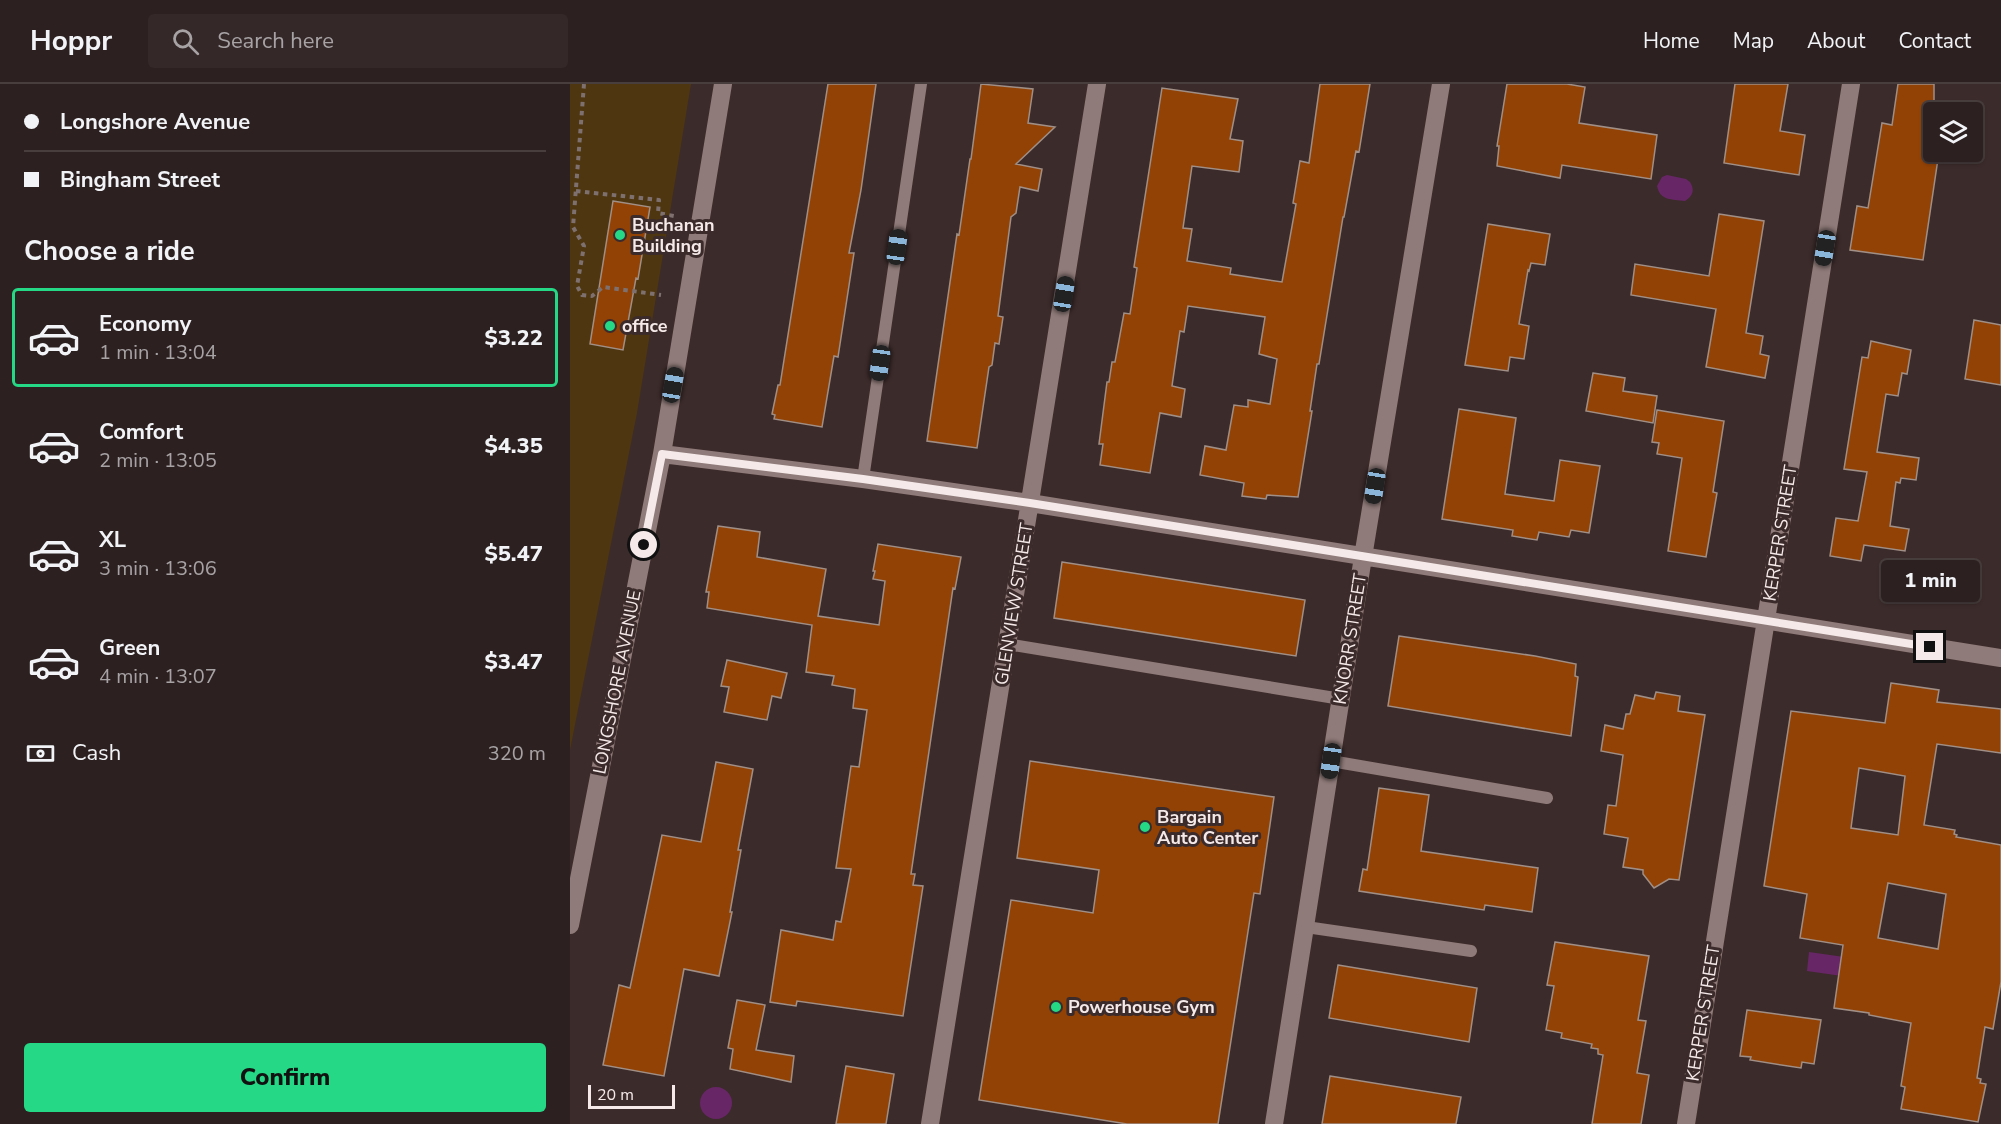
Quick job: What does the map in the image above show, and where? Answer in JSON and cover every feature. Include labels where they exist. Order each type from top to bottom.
[{"type":"street","name":"LONGSHORE AVENUE","points":[[571,914],[662,454],[723,84]]},
{"type":"street","name":"GLENVIEW STREET","points":[[930,1124],[1097,84]]},
{"type":"street","name":"KNORR STREET","points":[[1274,1124],[1363,557],[1441,84]]},
{"type":"street","name":"KERPER STREET","points":[[1686,1124],[1851,84]]},
{"type":"street","points":[[662,454],[1030,503],[2001,658]]},
{"type":"lane","points":[[863,479],[921,84]]},
{"type":"lane","points":[[1008,644],[1341,699]]},
{"type":"lane","points":[[1331,761],[1547,798]]},
{"type":"lane","points":[[1306,927],[1471,951]]},
{"type":"path","points":[[584,84],[571,227],[584,246],[577,286],[582,295],[592,296],[603,287],[661,295]]},
{"type":"path","points":[[576,191],[659,200],[658,213],[674,216]]},
{"type":"shaded area","points":[[570,84],[691,84],[637,413],[570,750]]},
{"type":"shaded area","points":[[1667,175],[1690,182],[1693,190],[1688,199],[1685,201],[1671,199],[1661,194],[1657,186],[1662,177]]},
{"type":"shaded area","points":[[1809,952],[1851,958],[1849,977],[1807,971]]},
{"type":"shaded area","points":[[716,1087],[727,1092],[732,1103],[727,1114],[716,1119],[705,1114],[700,1103],[705,1092]]},
{"type":"building","points":[[828,84],[876,84],[861,190],[849,253],[854,253],[838,357],[834,356],[822,427],[774,419],[775,415],[772,414],[778,385],[780,385]]},
{"type":"building","points":[[981,84],[1033,89],[1028,123],[1055,127],[1016,164],[1042,169],[1038,191],[1020,187],[1016,213],[1011,217],[998,316],[1003,317],[999,344],[995,343],[992,365],[989,367],[977,448],[927,441]]},
{"type":"building","points":[[1320,84],[1370,84],[1359,152],[1356,151],[1343,217],[1319,364],[1317,364],[1298,497],[1267,495],[1266,499],[1242,496],[1244,483],[1200,475],[1205,446],[1226,450],[1234,405],[1248,407],[1248,400],[1270,404],[1277,359],[1259,354],[1265,317],[1188,306],[1184,332],[1180,331],[1172,386],[1185,389],[1181,417],[1160,413],[1150,473],[1100,465],[1103,444],[1099,444],[1107,382],[1109,382],[1112,362],[1115,362],[1124,313],[1130,314],[1137,268],[1134,267],[1162,88],[1238,99],[1230,139],[1243,141],[1239,172],[1192,166],[1183,228],[1192,229],[1187,261],[1231,268],[1230,274],[1282,282],[1296,204],[1293,203],[1300,161],[1309,163]]},
{"type":"building","points":[[1507,84],[1567,84],[1585,87],[1579,123],[1657,135],[1651,179],[1562,165],[1560,178],[1497,166],[1499,146],[1497,146]]},
{"type":"building","points":[[1735,84],[1788,84],[1780,131],[1805,135],[1799,175],[1724,163]]},
{"type":"building","points":[[1898,84],[1934,84],[1934,102],[1923,102],[1923,162],[1938,162],[1923,260],[1850,250],[1857,206],[1868,208],[1882,123],[1892,125]]},
{"type":"building","points":[[613,201],[650,207],[623,350],[590,344]]},
{"type":"building","points":[[1719,214],[1764,221],[1746,333],[1763,336],[1760,354],[1769,356],[1765,378],[1706,367],[1716,309],[1631,295],[1635,264],[1709,276]]},
{"type":"building","points":[[1488,224],[1550,234],[1545,265],[1531,263],[1528,270],[1519,324],[1529,326],[1524,359],[1510,357],[1508,371],[1465,365]]},
{"type":"building","points":[[1974,320],[2001,325],[2001,385],[1965,379]]},
{"type":"building","points":[[1871,341],[1911,350],[1907,374],[1902,373],[1898,396],[1886,394],[1877,452],[1919,458],[1916,480],[1901,478],[1900,483],[1896,482],[1890,526],[1909,529],[1905,551],[1864,545],[1861,561],[1830,556],[1836,518],[1858,521],[1867,472],[1844,469],[1862,357],[1868,358]]},
{"type":"building","points":[[1593,373],[1625,378],[1623,391],[1657,396],[1653,423],[1586,411]]},
{"type":"building","points":[[1459,409],[1516,418],[1505,494],[1554,501],[1560,460],[1600,466],[1589,533],[1571,530],[1569,537],[1539,532],[1537,540],[1512,536],[1513,530],[1442,519]]},
{"type":"building","points":[[1657,410],[1724,421],[1713,492],[1717,493],[1706,557],[1668,551],[1682,458],[1657,454],[1659,443],[1652,442]]},
{"type":"building","points":[[718,526],[760,532],[757,557],[826,569],[818,616],[879,625],[885,581],[873,579],[878,544],[961,557],[955,589],[953,588],[911,874],[915,874],[913,885],[923,886],[903,1016],[797,1001],[796,1006],[770,1002],[781,930],[833,940],[836,921],[841,922],[851,869],[836,868],[851,766],[859,767],[867,710],[853,708],[855,689],[832,685],[834,676],[806,672],[812,625],[707,608],[709,592],[706,592]]},
{"type":"building","points":[[1062,562],[1305,600],[1296,656],[1054,618]]},
{"type":"building","points":[[1399,636],[1576,664],[1575,676],[1578,677],[1571,736],[1388,706]]},
{"type":"building","points":[[727,660],[787,673],[781,698],[772,696],[767,720],[724,712],[729,687],[721,686]]},
{"type":"building","points":[[1891,683],[1939,690],[1937,702],[2001,709],[2001,753],[1937,744],[1924,825],[1955,830],[1956,837],[2001,845],[2001,982],[1993,1029],[1985,1027],[1977,1078],[1981,1079],[1980,1083],[1986,1084],[1978,1122],[1901,1109],[1905,1087],[1901,1086],[1911,1023],[1834,1008],[1843,945],[1800,938],[1807,894],[1764,886],[1791,711],[1885,723]],"holes":[[[1859,768],[1905,776],[1898,835],[1851,828]],[[1888,883],[1946,894],[1938,949],[1878,938]]]},
{"type":"building","points":[[1656,692],[1680,696],[1678,711],[1705,715],[1679,880],[1669,879],[1654,888],[1643,874],[1643,870],[1623,867],[1628,838],[1604,834],[1608,805],[1616,806],[1623,755],[1601,751],[1605,725],[1623,729],[1626,714],[1630,714],[1635,695],[1654,699]]},
{"type":"building","points":[[1030,761],[1274,797],[1260,894],[1254,893],[1218,1124],[1127,1124],[979,1100],[1011,900],[1093,913],[1099,870],[1017,858]]},
{"type":"building","points":[[716,762],[753,769],[738,850],[741,850],[730,912],[732,912],[719,976],[684,969],[664,1076],[603,1065],[619,985],[630,988],[662,835],[701,842]]},
{"type":"building","points":[[1379,788],[1429,795],[1421,851],[1538,868],[1532,912],[1485,905],[1484,910],[1359,891],[1363,869],[1367,870]]},
{"type":"building","points":[[1555,942],[1649,956],[1638,1020],[1646,1021],[1637,1073],[1649,1075],[1641,1124],[1592,1124],[1603,1055],[1598,1054],[1598,1049],[1591,1048],[1592,1044],[1561,1038],[1562,1033],[1546,1030],[1554,986],[1547,985]]},
{"type":"building","points":[[1338,965],[1477,988],[1469,1042],[1329,1018]]},
{"type":"building","points":[[737,1000],[765,1005],[756,1050],[794,1056],[791,1082],[730,1069],[733,1049],[728,1048]]},
{"type":"building","points":[[1747,1010],[1821,1020],[1814,1064],[1802,1062],[1801,1068],[1750,1060],[1751,1057],[1740,1056]]},
{"type":"building","points":[[846,1066],[894,1074],[886,1124],[836,1124]]},
{"type":"building","points":[[1330,1076],[1461,1097],[1456,1124],[1322,1124]]},
{"type":"place","name":"Buchanan Building","points":[[620,235]]},
{"type":"place","name":"office","points":[[610,326]]},
{"type":"place","name":"Bargain Auto Center","points":[[1145,827]]},
{"type":"place","name":"Powerhouse Gym","points":[[1056,1007]]},
{"type":"route","points":[[644,545],[662,454],[1030,503],[1930,647]]}]
